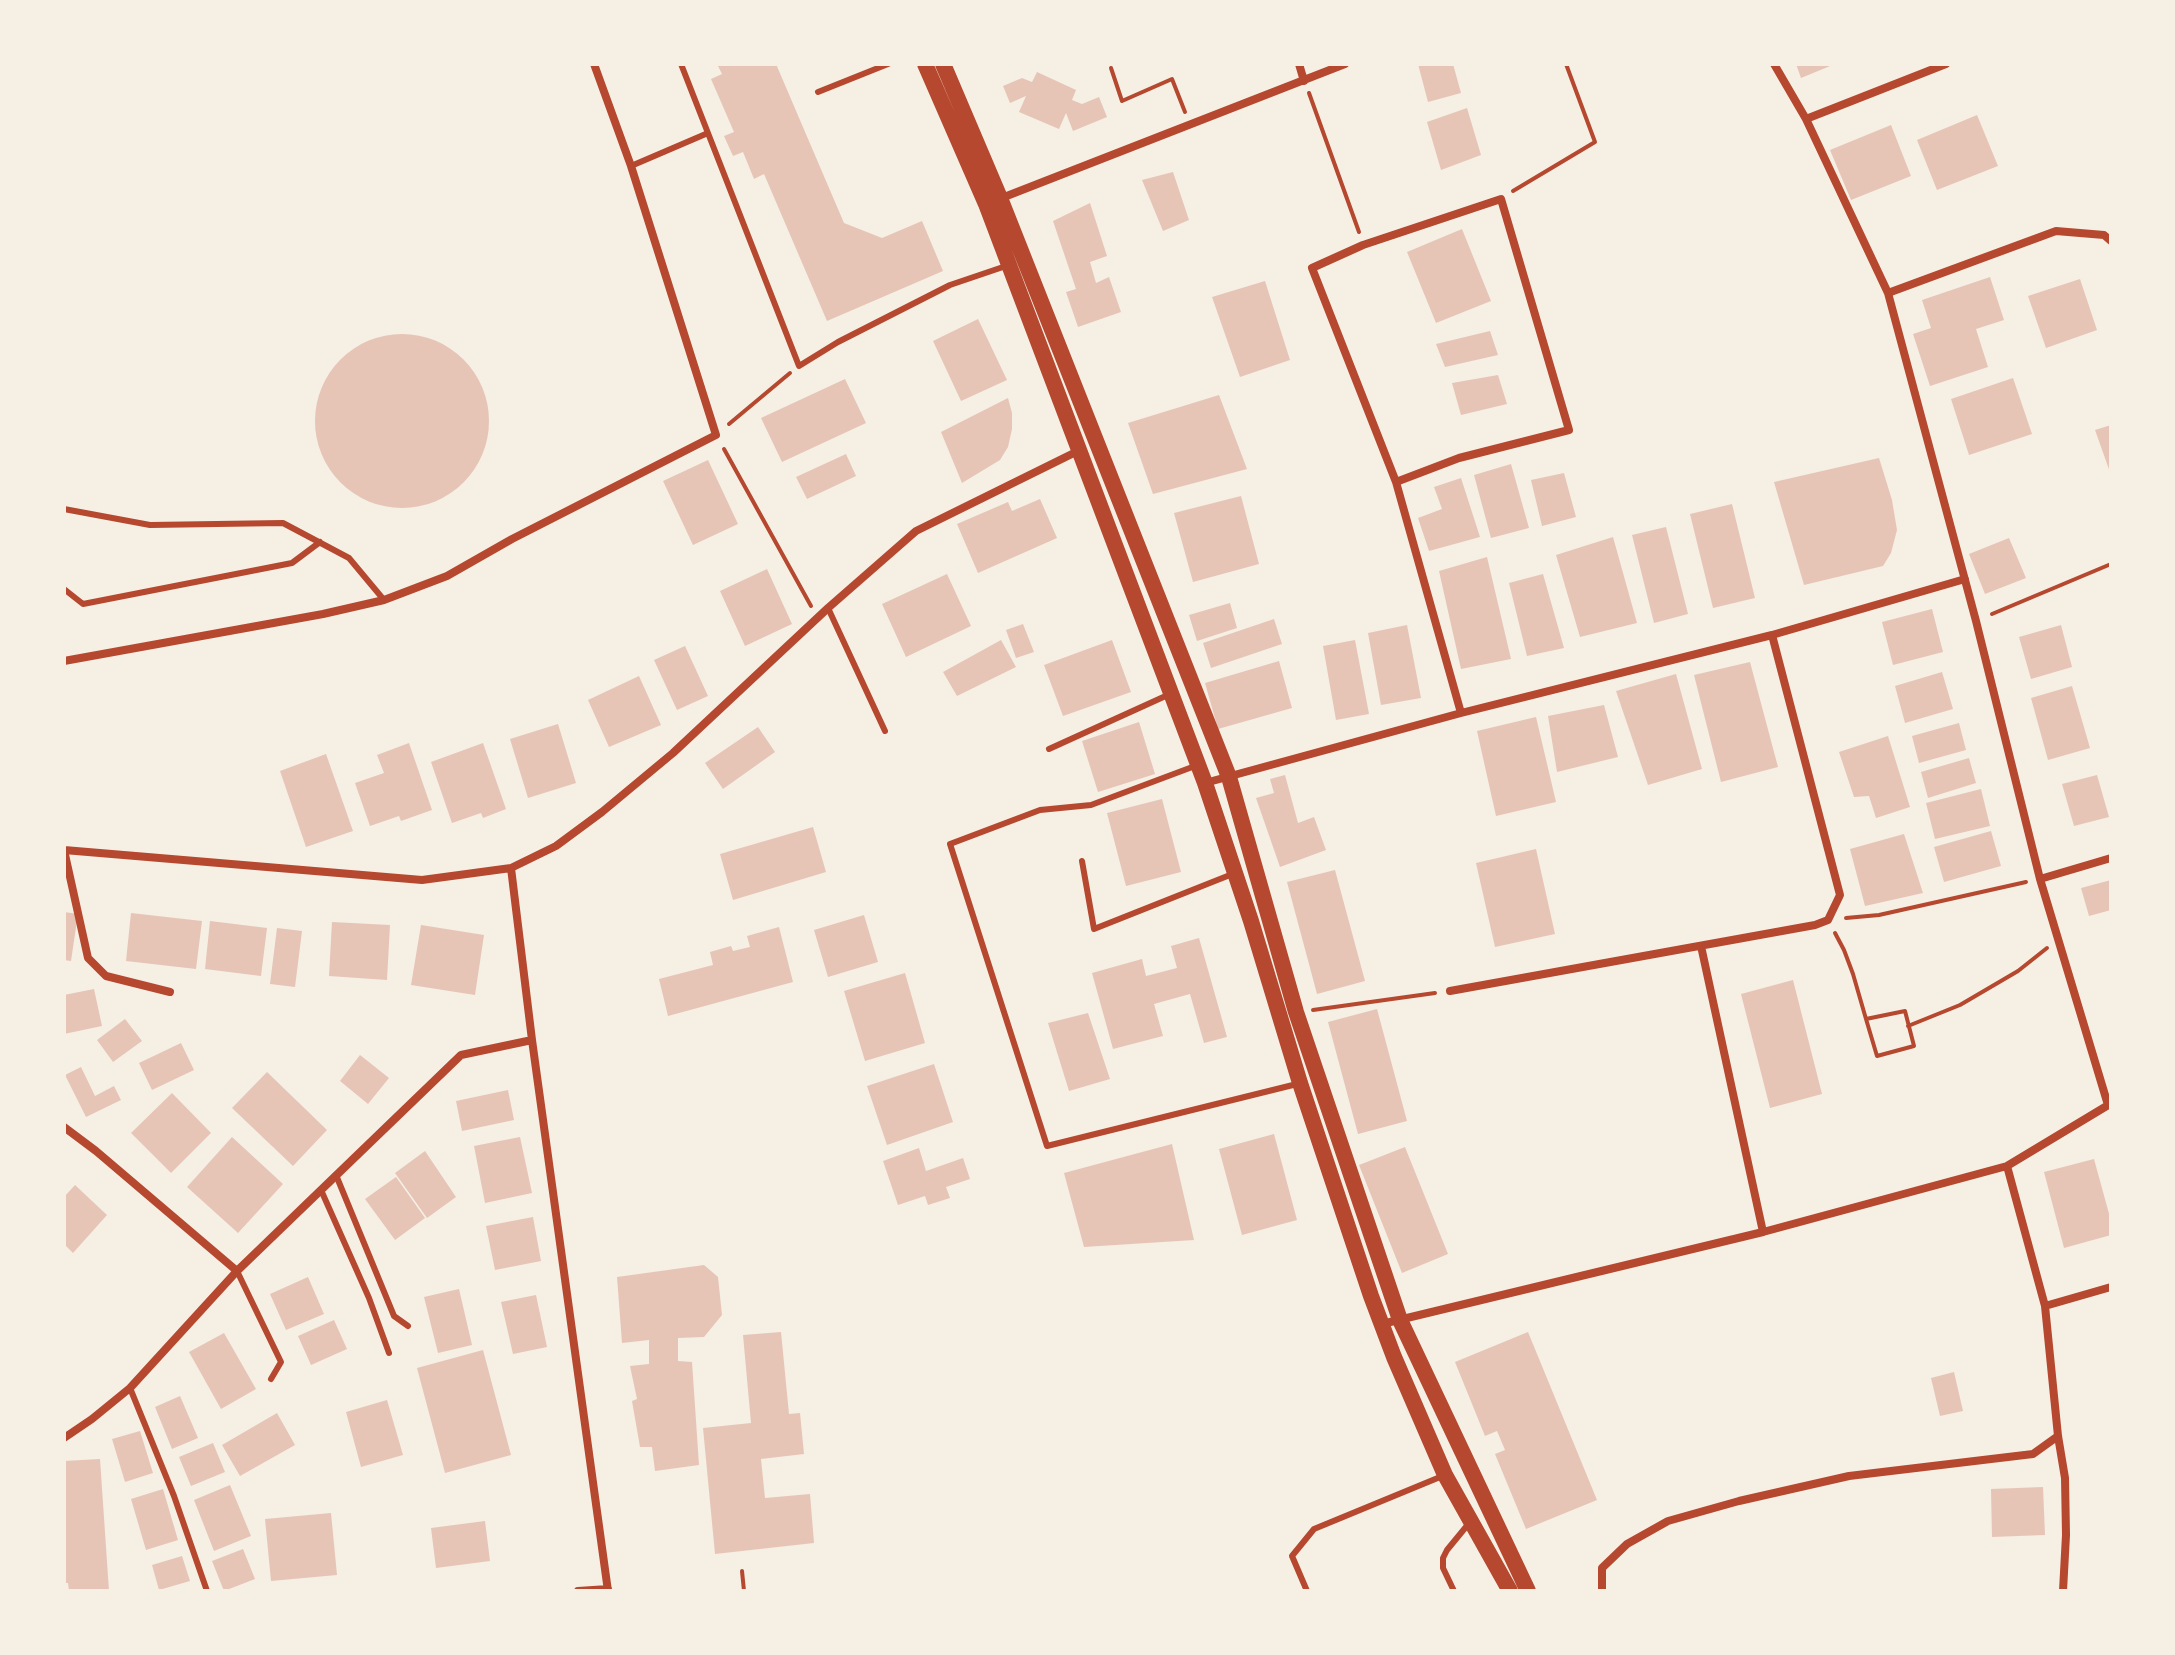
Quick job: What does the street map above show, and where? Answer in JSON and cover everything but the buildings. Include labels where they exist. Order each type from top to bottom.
[{"type":"main road","points":[[925,64],[993,201],[1097,442],[1229,777],[1296,1012],[1400,1320],[1528,1591]]},
{"type":"main road","points":[[943,64],[993,201],[1009,265],[1205,783],[1300,1083],[1382,1324],[1445,1475],[1510,1591]]},
{"type":"street","points":[[64,661],[384,600],[447,576],[512,539],[716,435],[631,166],[594,64]]},
{"type":"street","points":[[1299,64],[1304,81]]},
{"type":"street","points":[[993,201],[1345,64]]},
{"type":"street","points":[[1382,1324],[1763,1232],[2007,1166],[2110,1104],[2040,879],[1976,621],[1888,293],[1806,119],[1774,64]]},
{"type":"street","points":[[1806,119],[1946,64]]},
{"type":"street","points":[[1396,482],[1459,458],[1569,430],[1501,199],[1363,245],[1312,268],[1396,482],[1461,713]]},
{"type":"street","points":[[1888,293],[2056,231],[2104,235],[2111,241]]},
{"type":"street","points":[[170,992],[106,976],[88,958],[64,850],[422,880],[511,868],[556,846],[595,818],[673,753],[828,608],[916,531],[1097,442]]},
{"type":"street","points":[[1205,783],[1461,713],[1772,635],[1965,579]]},
{"type":"street","points":[[1450,991],[1815,925],[1828,920],[1840,895],[1772,635]]},
{"type":"street","points":[[2040,879],[2111,858]]},
{"type":"street","points":[[511,868],[608,1590],[578,1591]]},
{"type":"street","points":[[1701,946],[1763,1232]]},
{"type":"street","points":[[64,1438],[130,1388],[237,1271],[461,1055],[532,1040]]},
{"type":"street","points":[[64,1127],[237,1271]]},
{"type":"street","points":[[2007,1166],[2045,1306],[2065,1478],[2063,1591]]},
{"type":"street","points":[[2045,1306],[2111,1287]]},
{"type":"street","points":[[1602,1591],[1602,1568],[1627,1544],[1668,1521],[1849,1476],[2033,1454],[2058,1436]]},
{"type":"lane","points":[[681,64],[799,366],[838,342],[950,285],[1009,265]]},
{"type":"lane","points":[[818,92],[888,64]]},
{"type":"lane","points":[[631,166],[708,133]]},
{"type":"lane","points":[[64,509],[150,525],[283,523],[349,558],[384,600]]},
{"type":"lane","points":[[64,589],[83,604],[292,563],[320,542]]},
{"type":"lane","points":[[828,608],[885,731]]},
{"type":"lane","points":[[1049,749],[1171,694]]},
{"type":"lane","points":[[1198,765],[1091,805],[1040,810],[950,844],[1042,1131],[1047,1146],[1300,1083]]},
{"type":"lane","points":[[1082,861],[1094,929],[1235,872]]},
{"type":"lane","points":[[336,1175],[394,1316],[408,1326]]},
{"type":"lane","points":[[321,1190],[369,1298],[389,1353]]},
{"type":"lane","points":[[237,1271],[281,1362],[271,1379]]},
{"type":"lane","points":[[130,1388],[174,1496],[207,1591]]},
{"type":"lane","points":[[1307,1591],[1292,1556],[1314,1529],[1445,1475]]},
{"type":"lane","points":[[1454,1591],[1443,1568],[1443,1558],[1470,1522]]},
{"type":"path","points":[[1501,199],[1595,142],[1566,64]]},
{"type":"path","points":[[1111,68],[1122,101],[1172,79],[1190,126]]},
{"type":"path","points":[[1304,81],[1363,245]]},
{"type":"path","points":[[799,366],[716,435],[818,618]]},
{"type":"path","points":[[1976,621],[2111,564]]},
{"type":"path","points":[[1866,1019],[1905,1011],[1914,1046],[1877,1056],[1844,950],[1828,920],[1879,915],[2040,879]]},
{"type":"path","points":[[1908,1026],[1960,1005],[2018,971],[2058,940]]},
{"type":"path","points":[[1296,1012],[1450,991]]},
{"type":"path","points":[[742,1571],[744,1591]]}]
